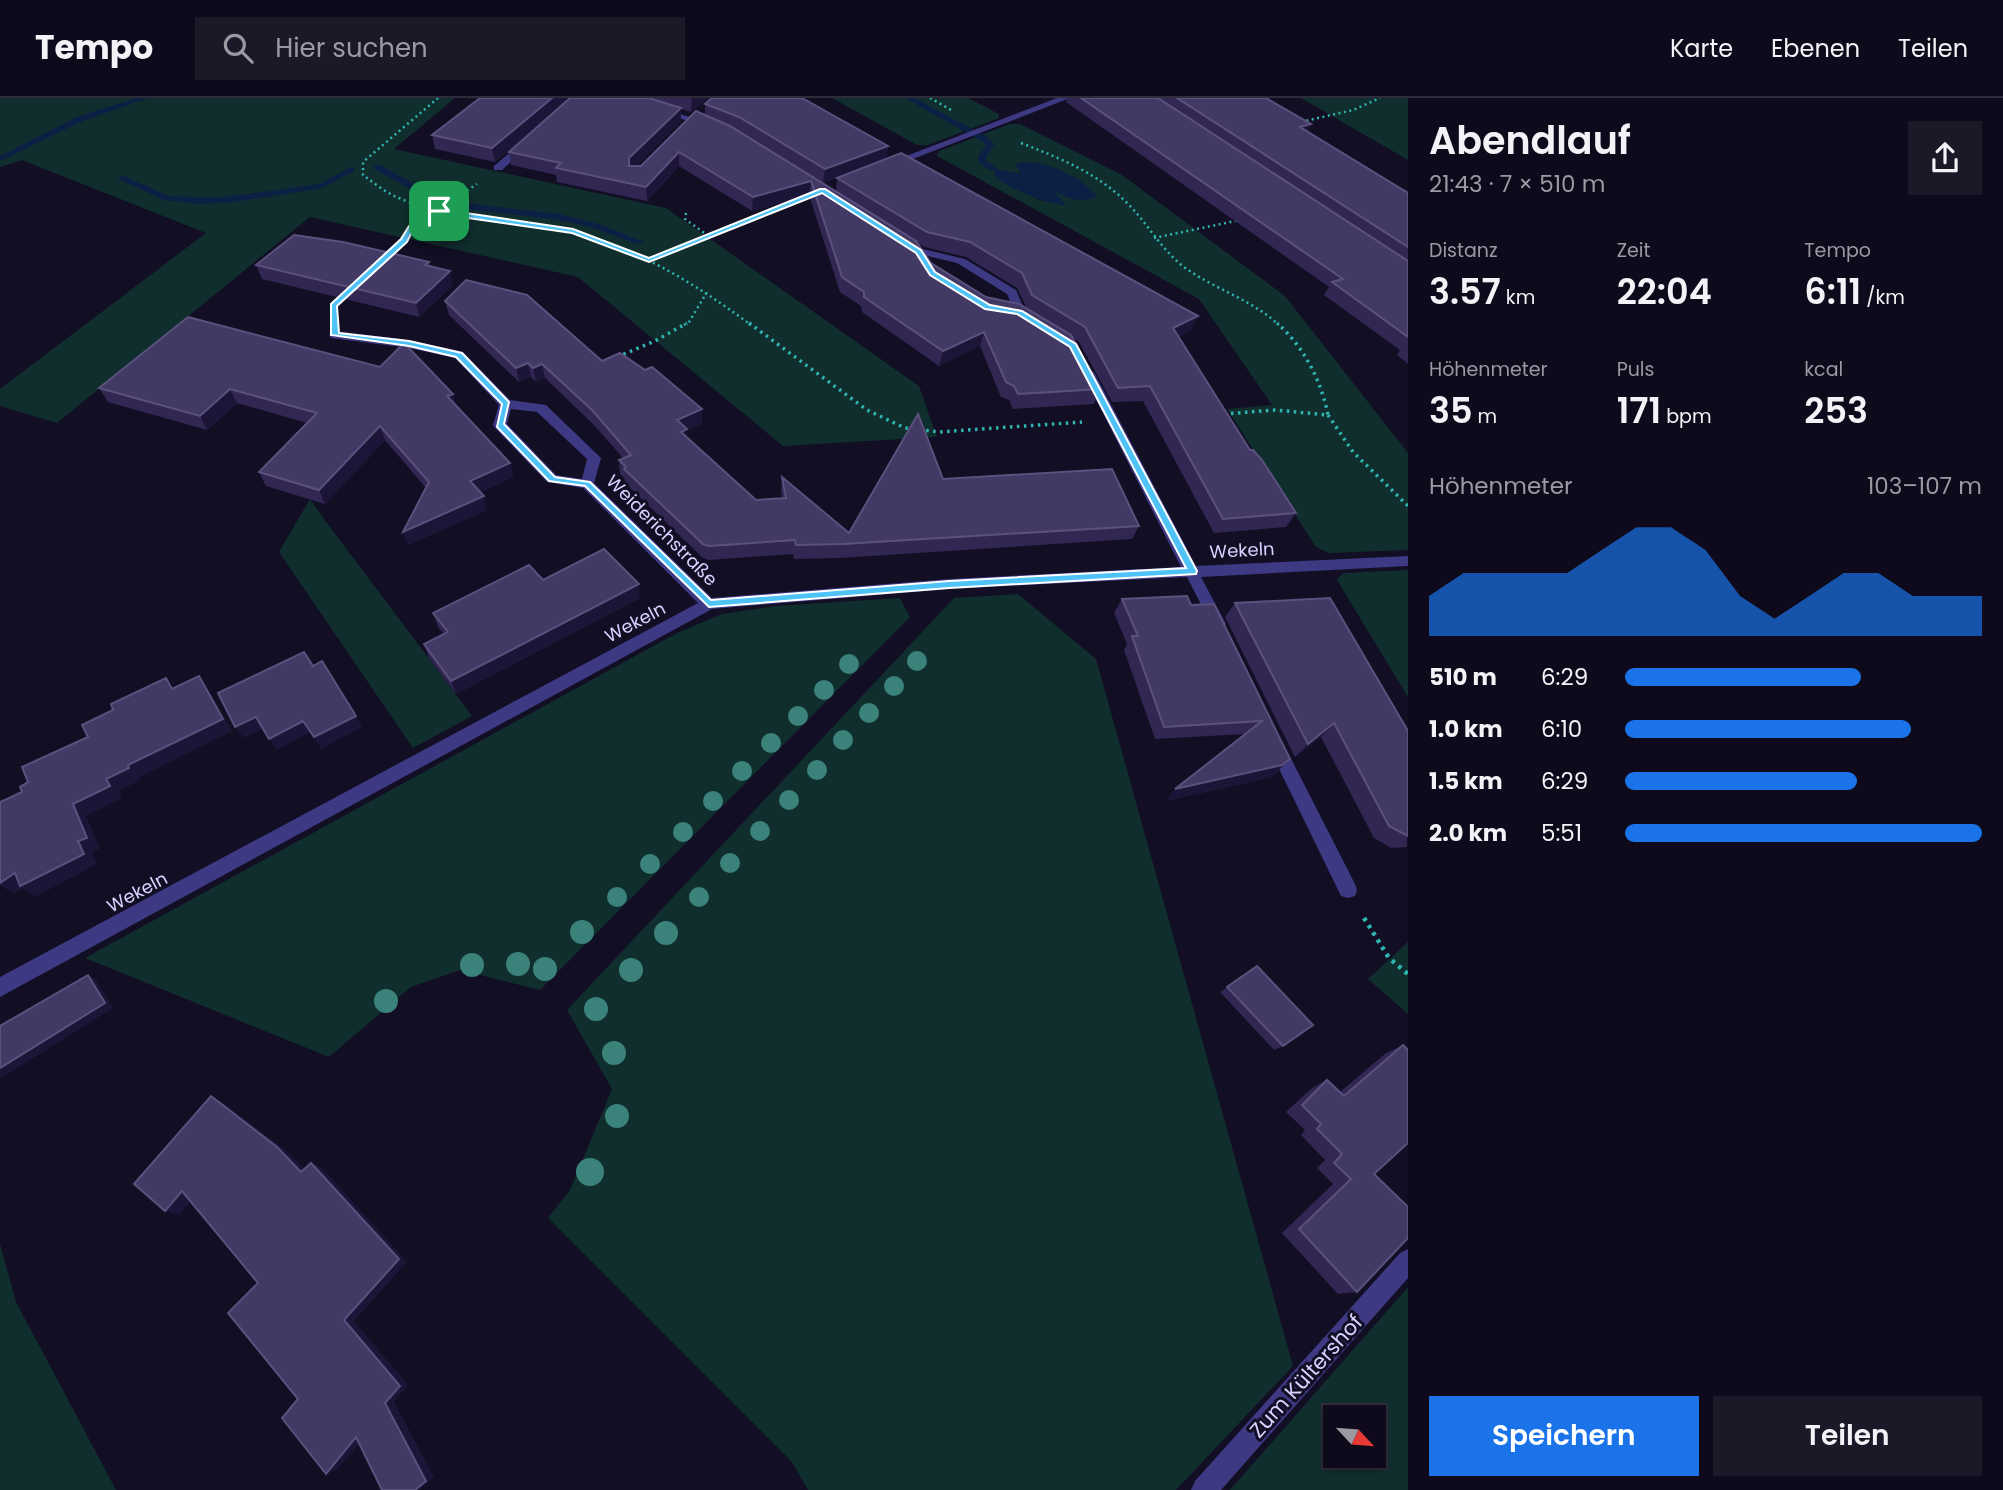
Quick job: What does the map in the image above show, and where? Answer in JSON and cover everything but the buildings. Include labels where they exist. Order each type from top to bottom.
[{"type":"street","points":[[620,98],[723,130]]},
{"type":"street","points":[[883,167],[1065,98]]},
{"type":"street","points":[[498,168],[538,133]]},
{"type":"street","points":[[897,238],[919,251],[961,261],[981,273],[1012,292],[1014,312],[1042,326]]},
{"type":"street","points":[[919,251],[926,262]]},
{"type":"street","points":[[335,335],[409,344],[459,355],[506,404]]},
{"type":"street","points":[[1085,366],[1228,645]]},
{"type":"street","name":"Weiderichstraße","points":[[587,484],[594,458],[541,408],[506,404],[500,425],[552,479],[587,484],[709,604]]},
{"type":"street","name":"Wekeln","points":[[0,987],[709,604],[949,584],[1408,561]]},
{"type":"street","points":[[1269,731],[1348,890]]},
{"type":"street","name":"Zum Kültershof","points":[[1203,1490],[1408,1261]]},
{"type":"path","points":[[438,98],[363,162],[363,175],[398,198],[439,211],[573,232],[649,260],[706,292],[867,410],[905,428],[939,432],[1113,421]]},
{"type":"path","points":[[1291,125],[1353,110],[1381,98]]},
{"type":"path","points":[[1019,142],[1065,159],[1097,178],[1132,208],[1154,237],[1186,268],[1258,307],[1281,325],[1317,376],[1326,397],[1328,415],[1335,429],[1408,506]]},
{"type":"path","points":[[649,260],[822,190]]},
{"type":"path","points":[[384,259],[408,236],[411,227],[458,198]]},
{"type":"path","points":[[686,213],[685,219],[707,236]]},
{"type":"path","points":[[1154,237],[1179,235],[1242,220]]},
{"type":"path","points":[[335,335],[333,306],[354,287]]},
{"type":"path","points":[[605,362],[655,341],[688,322],[706,292]]},
{"type":"path","points":[[1223,414],[1275,410],[1328,415]]},
{"type":"path","points":[[1348,890],[1389,958],[1408,974]]},
{"type":"green space","points":[[0,98],[455,98],[394,149],[666,208],[919,386],[937,437],[783,446],[578,277],[310,217],[57,423],[0,406],[0,389],[206,233],[22,160],[0,167]]},
{"type":"green space","points":[[832,98],[968,98],[999,114],[999,118],[928,145],[917,145]]},
{"type":"green space","points":[[1301,98],[1408,98],[1408,160]]},
{"type":"green space","points":[[1010,124],[1020,124],[1122,175],[1285,296],[1408,453],[1408,550],[1329,553],[1316,547],[1227,409],[1272,405],[1199,299],[937,156],[939,151]],"holes":[[[993,169],[1022,174],[1065,205],[1039,200]]]},
{"type":"green space","points":[[310,499],[472,716],[413,748],[279,552]]},
{"type":"green space","points":[[1408,570],[1408,697],[1337,580],[1343,573]]},
{"type":"green space","points":[[1018,594],[1096,659],[1293,1366],[1176,1490],[808,1490],[792,1462],[548,1218],[570,1190],[612,1089],[567,1010],[954,598]]},
{"type":"green space","points":[[900,598],[910,617],[540,990],[460,970],[411,987],[329,1057],[85,958],[677,633],[722,614],[775,606]]},
{"type":"green space","points":[[1408,942],[1408,1014],[1368,979]]},
{"type":"green space","points":[[0,1244],[16,1302],[116,1490],[0,1490]]},
{"type":"green space","points":[[1408,1287],[1408,1490],[1230,1490]]},
{"type":"water","points":[[1022,162],[1042,164],[1062,171],[1097,196],[1080,200],[1054,191],[1066,205],[1051,203],[1010,187],[997,178],[992,168],[1021,174],[1015,165]]},
{"type":"waterway","points":[[0,159],[80,119],[144,98]]},
{"type":"waterway","points":[[909,98],[986,140],[990,145],[982,157],[983,163],[992,168]]},
{"type":"waterway","points":[[377,167],[437,200],[464,206],[559,217],[596,226],[640,242]]},
{"type":"waterway","points":[[121,178],[166,198],[199,201],[235,199],[322,186],[351,169]]},
{"type":"route","points":[[822,190],[919,251],[933,273],[988,307],[1020,313],[1073,346],[1192,571],[949,584],[709,604],[587,484],[552,479],[500,425],[506,404],[459,355],[409,344],[335,335],[333,306],[408,236],[411,227],[439,211],[573,232],[649,260],[822,190]]}]
